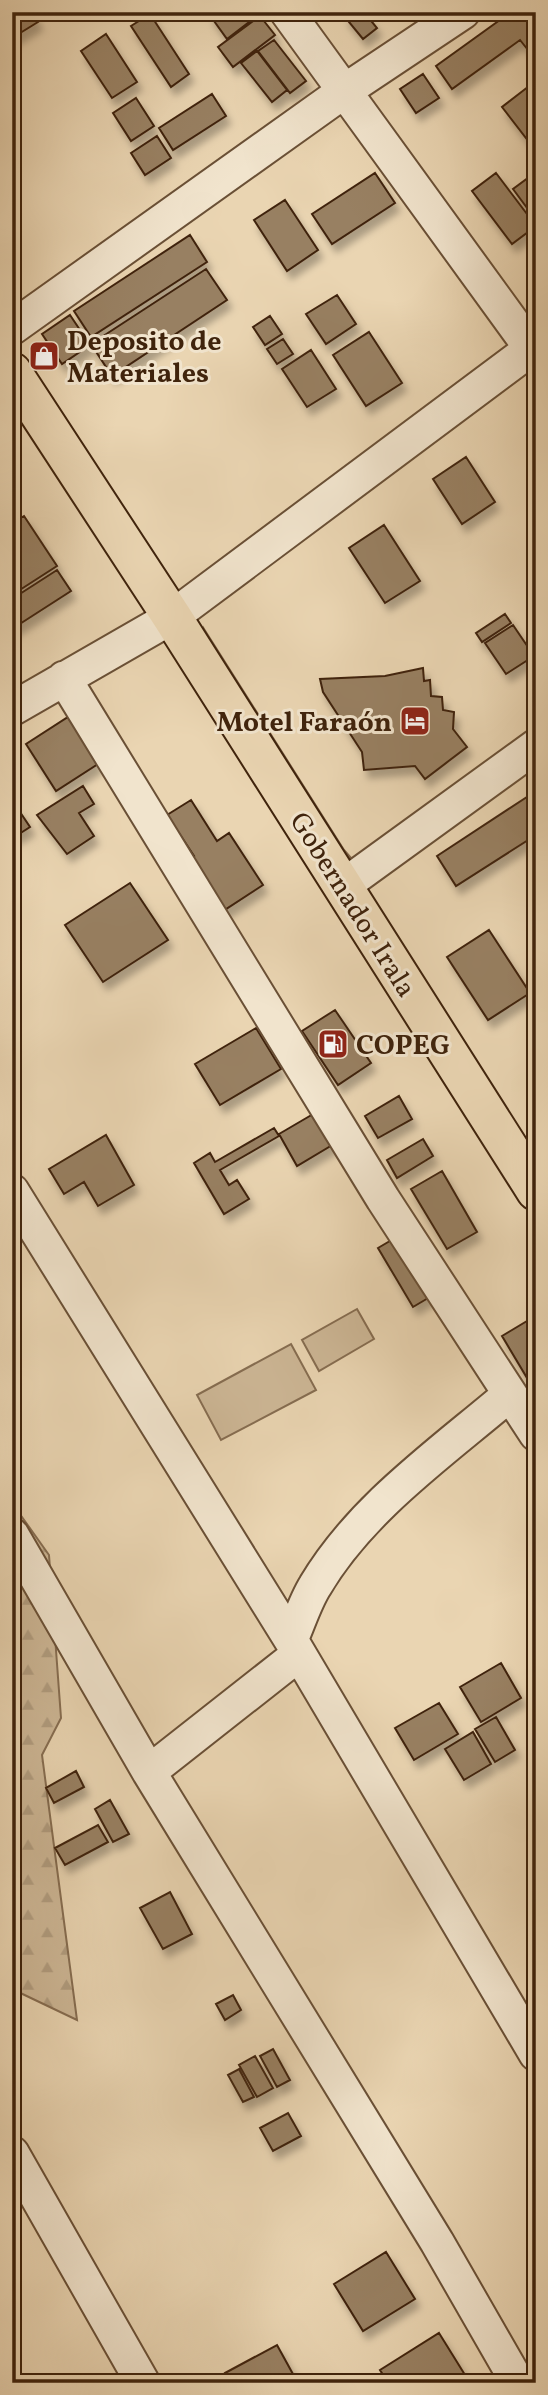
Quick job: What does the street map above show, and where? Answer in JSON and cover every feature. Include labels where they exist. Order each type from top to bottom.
[{"type":"main road","name":"Gobernador Irala","points":[[12,372],[172,617],[536,1191]]},
{"type":"street","points":[[12,709],[172,617],[533,352],[287,12]]},
{"type":"street","points":[[12,328],[343,92],[463,12]]},
{"type":"street","points":[[64,678],[383,1199],[536,1434]]},
{"type":"street","points":[[343,886],[536,746]]},
{"type":"street","points":[[12,1191],[295,1647],[536,2054]]},
{"type":"street","points":[[149,1772],[295,1647],[314,1587],[340,1550],[390,1496],[510,1394]]},
{"type":"street","points":[[12,1535],[149,1772],[437,2242],[518,2383]]},
{"type":"street","points":[[12,2153],[143,2383]]},
{"type":"green space","points":[[357,1309],[374,1339],[319,1371],[302,1340]]},
{"type":"green space","points":[[291,1344],[316,1390],[221,1440],[197,1395]]},
{"type":"green space","points":[[12,1503],[49,1555],[61,1718],[42,1755],[77,2020],[12,1989]]},
{"type":"shaded area","points":[[204,629],[351,858],[341,856],[204,637]]},
{"type":"building","points":[[12,12],[32,12],[38,22],[12,38]]},
{"type":"building","points":[[248,12],[253,19],[227,39],[209,14]]},
{"type":"building","points":[[349,12],[364,12],[377,28],[363,39],[344,16]]},
{"type":"building","points":[[511,12],[530,12],[536,21],[536,60],[520,40],[452,89],[436,66]]},
{"type":"building","points":[[150,14],[189,74],[171,87],[131,26]]},
{"type":"building","points":[[260,16],[275,35],[233,67],[218,47]]},
{"type":"building","points":[[106,34],[137,82],[112,98],[81,51]]},
{"type":"building","points":[[274,40],[306,81],[290,93],[258,51]]},
{"type":"building","points":[[257,51],[287,90],[272,102],[241,63]]},
{"type":"building","points":[[423,74],[439,98],[416,113],[400,89]]},
{"type":"building","points":[[533,83],[536,86],[536,151],[502,107]]},
{"type":"building","points":[[212,94],[226,116],[173,150],[159,128]]},
{"type":"building","points":[[136,98],[154,126],[131,141],[113,113]]},
{"type":"building","points":[[157,136],[171,158],[145,175],[131,153]]},
{"type":"building","points":[[536,172],[536,220],[513,189]]},
{"type":"building","points":[[375,173],[395,203],[332,244],[312,214]]},
{"type":"building","points":[[496,173],[536,226],[512,244],[472,191]]},
{"type":"building","points":[[285,200],[318,250],[287,271],[254,220]]},
{"type":"building","points":[[190,235],[207,262],[91,337],[74,311]]},
{"type":"building","points":[[206,269],[227,300],[112,376],[91,344]]},
{"type":"building","points":[[337,295],[356,324],[326,344],[306,314]]},
{"type":"building","points":[[70,315],[90,345],[62,364],[42,334]]},
{"type":"building","points":[[270,316],[282,334],[265,345],[253,327]]},
{"type":"building","points":[[369,332],[402,383],[366,406],[333,355]]},
{"type":"building","points":[[283,339],[293,354],[277,364],[267,349]]},
{"type":"building","points":[[311,350],[336,389],[307,407],[282,369]]},
{"type":"building","points":[[466,457],[495,502],[462,524],[433,479]]},
{"type":"building","points":[[24,516],[57,566],[12,595],[12,523]]},
{"type":"building","points":[[384,525],[420,581],[385,603],[349,548]]},
{"type":"building","points":[[57,570],[71,591],[12,629],[12,599]]},
{"type":"building","points":[[505,614],[511,623],[482,642],[476,633]]},
{"type":"building","points":[[513,625],[534,656],[506,674],[485,643]]},
{"type":"building","points":[[423,668],[424,681],[430,680],[431,696],[442,697],[443,710],[454,712],[453,729],[467,747],[425,779],[415,766],[364,770],[362,752],[323,692],[320,679],[385,676]]},
{"type":"building","points":[[68,717],[98,764],[56,791],[26,744]]},
{"type":"building","points":[[83,786],[94,804],[79,813],[94,836],[67,854],[37,815]]},
{"type":"building","points":[[536,791],[536,835],[456,886],[437,856]]},
{"type":"building","points":[[191,800],[217,841],[229,833],[263,885],[223,911],[189,859],[194,856],[167,815]]},
{"type":"building","points":[[18,809],[30,827],[16,836],[12,831],[12,813]]},
{"type":"building","points":[[130,883],[168,940],[103,982],[65,925]]},
{"type":"building","points":[[489,930],[530,993],[488,1020],[447,957]]},
{"type":"building","points":[[335,1010],[371,1063],[338,1085],[302,1031]]},
{"type":"building","points":[[256,1028],[281,1069],[220,1105],[195,1064]]},
{"type":"building","points":[[399,1096],[412,1119],[378,1138],[365,1116]]},
{"type":"building","points":[[320,1110],[339,1141],[297,1166],[279,1134]]},
{"type":"building","points":[[274,1128],[279,1136],[220,1170],[229,1185],[237,1180],[249,1199],[224,1214],[194,1163],[210,1153],[215,1162]]},
{"type":"building","points":[[106,1135],[134,1185],[98,1206],[84,1182],[64,1194],[49,1169]]},
{"type":"building","points":[[423,1139],[433,1156],[397,1178],[387,1160]]},
{"type":"building","points":[[442,1171],[477,1232],[447,1249],[411,1189]]},
{"type":"building","points":[[400,1235],[435,1294],[413,1307],[378,1248]]},
{"type":"building","points":[[532,1318],[536,1324],[536,1393],[502,1336]]},
{"type":"building","points":[[501,1663],[521,1698],[481,1722],[460,1687]]},
{"type":"building","points":[[439,1703],[458,1734],[414,1760],[395,1728]]},
{"type":"building","points":[[496,1717],[515,1750],[495,1762],[475,1729]]},
{"type":"building","points":[[473,1732],[491,1764],[464,1780],[445,1749]]},
{"type":"building","points":[[76,1771],[84,1787],[54,1803],[46,1788]]},
{"type":"building","points":[[110,1800],[129,1834],[113,1842],[95,1809]]},
{"type":"building","points":[[98,1825],[108,1842],[65,1865],[55,1848]]},
{"type":"building","points":[[170,1892],[192,1934],[163,1949],[140,1908]]},
{"type":"building","points":[[233,1995],[241,2010],[225,2020],[216,2004]]},
{"type":"building","points":[[273,2049],[290,2080],[277,2087],[260,2056]]},
{"type":"building","points":[[255,2056],[273,2088],[257,2097],[239,2065]]},
{"type":"building","points":[[239,2069],[254,2097],[243,2102],[228,2075]]},
{"type":"building","points":[[288,2113],[301,2136],[273,2151],[260,2128]]},
{"type":"building","points":[[386,2252],[415,2299],[363,2331],[334,2284]]},
{"type":"building","points":[[439,2333],[470,2383],[388,2383],[380,2370]]},
{"type":"building","points":[[277,2345],[294,2376],[282,2383],[231,2383],[225,2373]]},
{"type":"place","name":"Deposito de Materiales","points":[[44,356]]},
{"type":"place","name":"Motel Faraón","points":[[415,721]]},
{"type":"place","name":"COPEG","points":[[333,1044]]}]
